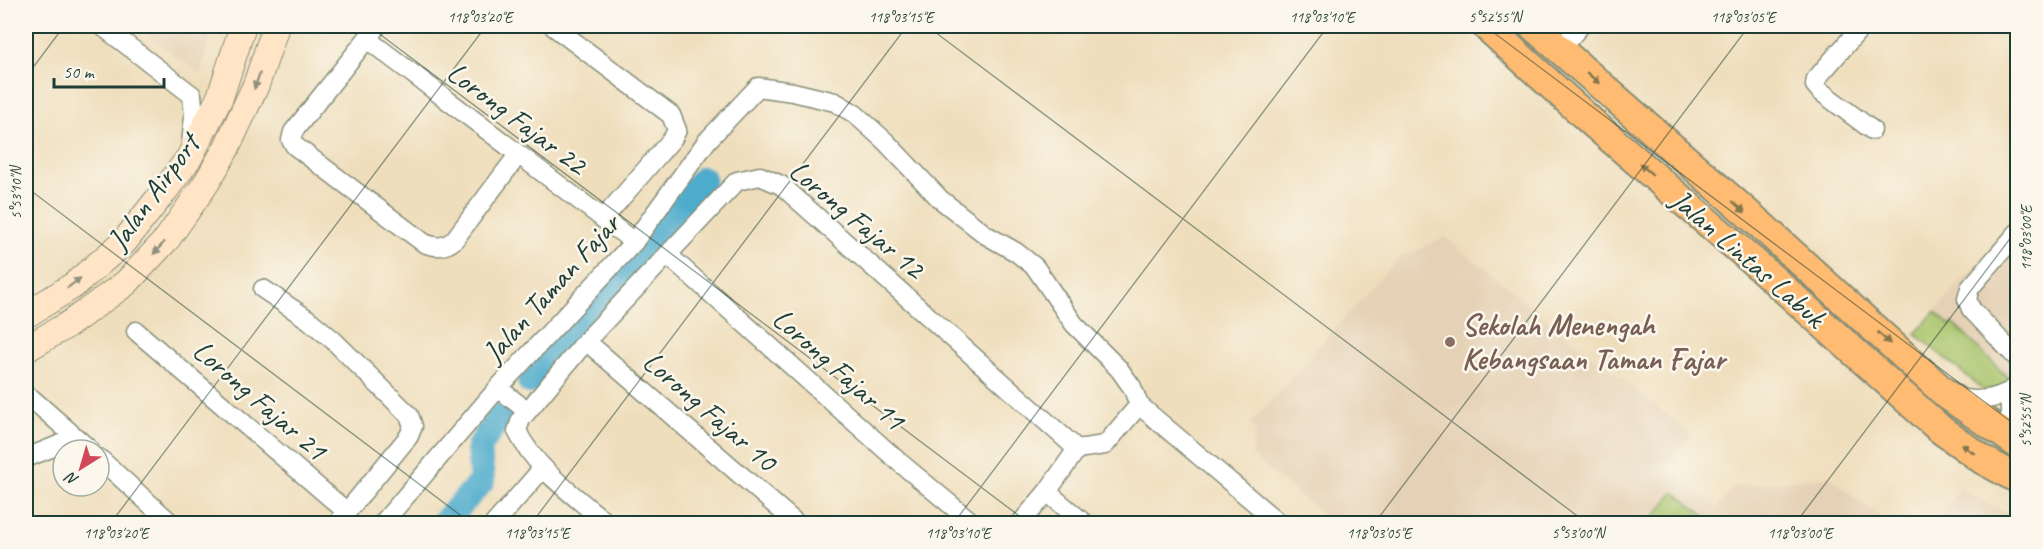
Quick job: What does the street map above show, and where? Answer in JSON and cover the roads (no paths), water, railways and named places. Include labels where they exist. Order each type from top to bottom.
[{"type":"main road","name":"Jalan Airport","points":[[26,315],[74,285],[124,242],[189,158],[220,97],[243,26]]},
{"type":"main road","name":"Jalan Airport","points":[[26,349],[69,324],[126,284],[167,239],[207,182],[226,149],[256,85],[276,26]]},
{"type":"main road","name":"Jalan Lintas Labuk","points":[[1486,26],[1940,429],[1983,460],[2018,479]]},
{"type":"main road","name":"Jalan Lintas Labuk","points":[[1533,26],[1763,228],[1947,395],[2018,444]]},
{"type":"street","points":[[102,26],[192,95],[194,117],[189,158]]},
{"type":"street","points":[[553,26],[671,115],[677,129],[673,138],[603,219]]},
{"type":"street","points":[[1560,49],[1580,26]]},
{"type":"street","points":[[1862,26],[1816,79],[1815,85],[1872,130]]},
{"type":"street","points":[[372,32],[292,132],[291,140],[295,146],[424,243],[441,247],[448,246],[454,240],[518,155]]},
{"type":"street","name":"Lorong Fajar 22","points":[[372,32],[518,155],[634,242]]},
{"type":"street","points":[[192,95],[212,86],[230,65]]},
{"type":"street","name":"Jalan Taman Fajar","points":[[382,524],[498,388],[634,242],[707,141],[758,87],[834,102],[855,114],[885,141],[934,194],[986,235],[1016,252],[1035,267],[1074,324],[1119,369],[1132,387],[1139,405]]},
{"type":"street","name":"Lorong Fajar 12","points":[[543,468],[523,443],[517,431],[520,419],[586,341],[737,181],[760,176],[781,185],[1077,449]]},
{"type":"street","points":[[2015,240],[1970,288],[1966,299],[1971,309],[2018,359]]},
{"type":"street","name":"Lorong Fajar 11","points":[[668,255],[898,461],[974,524]]},
{"type":"street","points":[[263,288],[333,340],[409,415],[412,426],[409,436],[342,518]]},
{"type":"street","name":"Lorong Fajar 21","points":[[136,331],[342,518]]},
{"type":"street","name":"Lorong Fajar 10","points":[[586,341],[797,524]]},
{"type":"street","points":[[498,388],[527,411]]},
{"type":"street","points":[[1947,395],[1987,400],[2015,388]]},
{"type":"street","points":[[2015,388],[2008,405],[2010,416],[2018,432]]},
{"type":"street","points":[[31,398],[76,438]]},
{"type":"street","points":[[1020,524],[1047,492],[1077,449],[1105,445],[1139,405],[1280,524]]},
{"type":"street","points":[[26,458],[51,448]]},
{"type":"street","points":[[494,524],[543,468],[608,524]]},
{"type":"street","points":[[111,469],[172,524]]},
{"type":"street","points":[[1047,492],[1085,524]]},
{"type":"waterway","points":[[530,381],[646,250],[703,179]]},
{"type":"waterway","points":[[443,524],[482,481],[479,447],[500,416]]},
{"type":"place","name":"Sekolah Menengah Kebangsaan Taman Fajar","points":[[1450,342]]}]
